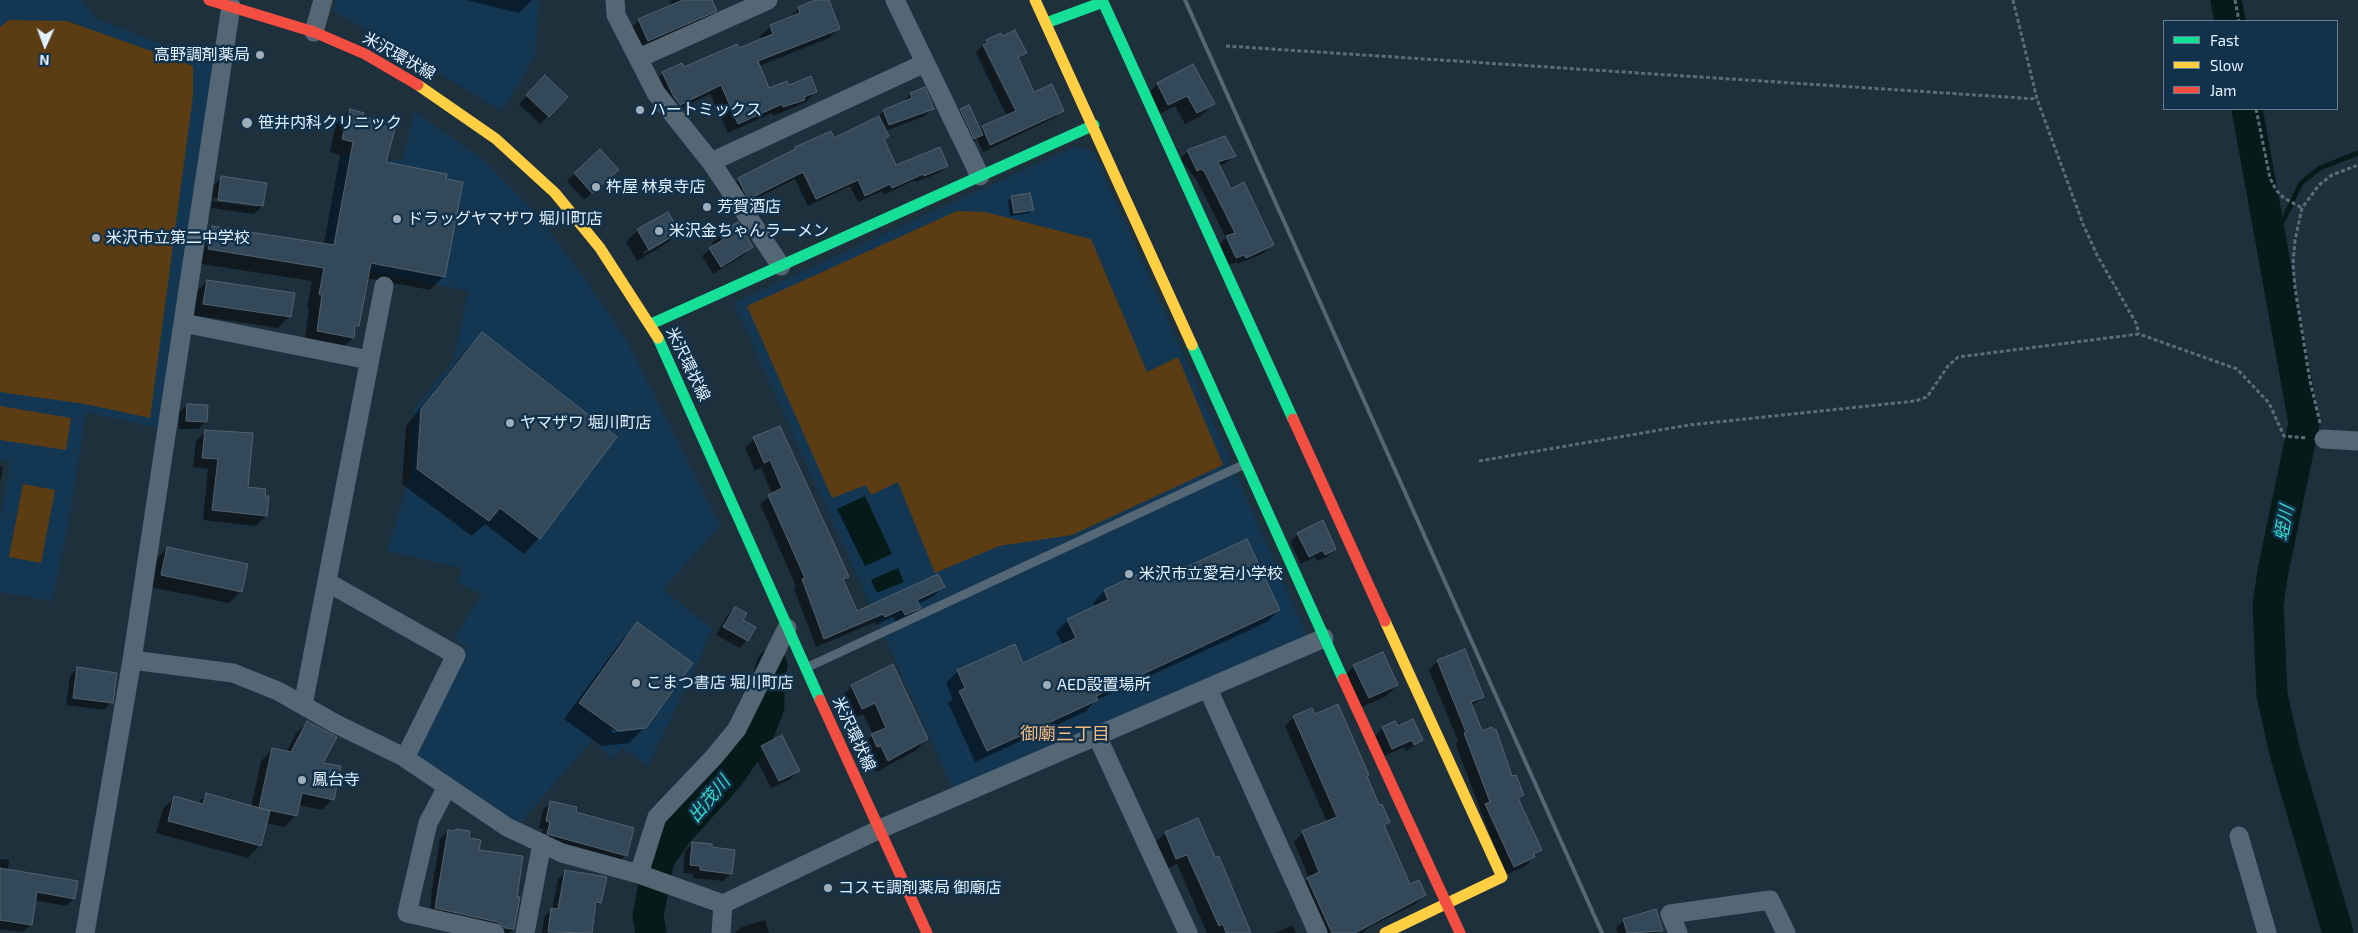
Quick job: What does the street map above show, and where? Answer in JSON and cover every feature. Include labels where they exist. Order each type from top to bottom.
[{"type":"street","name":"米沢環状線","points":[[209,0],[314,32],[399,72],[440,98],[496,139],[555,193],[582,224],[651,324],[698,423],[787,628],[928,933]]},
{"type":"street","points":[[314,32],[323,0]]},
{"type":"street","points":[[615,0],[616,15],[663,103],[711,162],[781,266]]},
{"type":"street","points":[[639,58],[768,0]]},
{"type":"street","points":[[895,0],[980,176]]},
{"type":"street","points":[[1035,0],[1094,124],[1324,638],[1460,933]]},
{"type":"street","points":[[1046,23],[1103,2],[1108,11],[1502,877],[1448,905],[1385,933]]},
{"type":"street","points":[[84,933],[132,660],[231,6]]},
{"type":"street","points":[[711,162],[925,63]]},
{"type":"street","points":[[651,324],[1094,124]]},
{"type":"street","points":[[303,705],[384,286]]},
{"type":"street","points":[[183,323],[369,360]]},
{"type":"street","points":[[2324,439],[2358,441]]},
{"type":"street","points":[[326,582],[456,655],[405,758]]},
{"type":"street","points":[[639,874],[657,817],[714,757],[737,729],[787,628]]},
{"type":"street","points":[[132,660],[233,673],[278,690],[405,758],[507,827],[562,853],[639,874],[723,904],[880,829],[1324,638]]},
{"type":"street","points":[[1208,689],[1318,933]]},
{"type":"street","points":[[1097,736],[1188,933]]},
{"type":"street","points":[[447,787],[428,824],[407,913],[495,933]]},
{"type":"street","points":[[2239,836],[2267,933]]},
{"type":"street","points":[[525,933],[542,843]]},
{"type":"street","points":[[1678,933],[1670,914],[1770,900],[1786,933]]},
{"type":"street","points":[[721,933],[723,904]]},
{"type":"lane","points":[[806,668],[1246,464]]},
{"type":"path","points":[[2013,0],[2037,99],[2083,224],[2097,255],[2136,323],[2139,334]]},
{"type":"path","points":[[2235,0],[2239,20]]},
{"type":"path","points":[[1226,46],[2037,99]]},
{"type":"path","points":[[2256,110],[2270,178],[2276,190],[2284,198],[2302,208]]},
{"type":"path","points":[[1479,461],[1689,425],[1915,401],[1927,397],[1948,366],[1958,357],[1973,353],[2139,334],[2237,369],[2269,403],[2284,436],[2324,439],[2310,381],[2292,264],[2294,240],[2302,208],[2319,185],[2332,175],[2358,166]]},
{"type":"shaded area","name":"米沢市立第二中学校","points":[[0,0],[82,0],[97,19],[216,65],[164,429],[86,412],[69,520],[52,601],[0,592],[0,521],[10,463],[0,460]]},
{"type":"shaded area","points":[[336,0],[539,0],[535,57],[502,111],[333,10]]},
{"type":"shaded area","name":"米沢市立第二中学校","points":[[9,20],[67,21],[193,66],[193,95],[150,418],[85,404],[0,392],[0,27]]},
{"type":"shaded area","points":[[414,112],[483,159],[531,209],[573,262],[625,338],[720,525],[663,590],[713,629],[648,766],[622,748],[612,760],[593,739],[518,825],[420,761],[415,748],[468,647],[454,640],[481,594],[457,582],[462,568],[387,551],[413,465],[414,410],[454,360],[468,291],[323,262],[341,153],[403,161]]},
{"type":"shaded area","name":"米沢市立愛宕小学校","points":[[1076,146],[1094,152],[1307,636],[954,791],[734,303]]},
{"type":"shaded area","points":[[957,211],[985,212],[1091,239],[1147,372],[1178,357],[1223,465],[1072,535],[999,546],[935,573],[898,482],[871,495],[866,485],[832,498],[747,306]]},
{"type":"shaded area","points":[[0,406],[71,418],[66,450],[0,440]]},
{"type":"shaded area","points":[[23,484],[55,490],[41,563],[9,557]]},
{"type":"shaded area","points":[[865,496],[892,554],[865,566],[837,509]]},
{"type":"shaded area","points":[[898,568],[904,582],[877,593],[871,580]]},
{"type":"building","points":[[683,0],[712,0],[717,11],[648,41],[638,19]]},
{"type":"building","points":[[815,0],[829,0],[840,29],[758,61],[769,88],[787,81],[789,85],[811,76],[817,92],[804,97],[805,100],[783,107],[782,104],[738,124],[721,85],[680,105],[674,97],[662,72],[682,63],[684,67],[737,44],[739,48],[773,34],[770,25],[800,13],[798,7]]},
{"type":"building","points":[[1015,30],[1027,53],[1018,57],[1034,92],[1052,84],[1064,111],[990,145],[982,126],[1016,111],[983,45],[987,43],[986,40],[1001,33],[1003,36]]},
{"type":"building","points":[[1193,64],[1215,104],[1197,113],[1187,96],[1168,105],[1157,83]]},
{"type":"building","points":[[545,75],[568,97],[549,117],[526,95]]},
{"type":"building","points":[[925,87],[934,109],[889,125],[883,110],[912,98],[910,93]]},
{"type":"building","points":[[969,105],[983,135],[974,139],[960,109]]},
{"type":"building","points":[[350,109],[364,113],[363,117],[373,119],[373,123],[395,129],[386,162],[447,174],[446,179],[463,182],[445,277],[371,263],[359,326],[355,326],[354,338],[317,331],[322,295],[319,294],[324,268],[208,249],[212,226],[334,245],[353,142],[342,139]]},
{"type":"building","points":[[879,116],[889,136],[884,139],[896,165],[940,147],[948,166],[924,176],[923,174],[892,188],[890,184],[865,196],[858,180],[816,199],[803,172],[749,199],[744,191],[738,178],[795,149],[795,147],[831,131],[834,138]]},
{"type":"building","points":[[1225,136],[1236,156],[1218,162],[1231,189],[1244,182],[1274,245],[1246,258],[1244,255],[1236,258],[1226,236],[1235,233],[1204,171],[1201,169],[1197,171],[1187,150]]},
{"type":"building","points":[[600,149],[619,170],[592,193],[574,173]]},
{"type":"building","points":[[221,176],[267,183],[263,206],[218,200]]},
{"type":"building","points":[[1030,193],[1034,210],[1014,213],[1011,196]]},
{"type":"building","name":"米沢金ちゃんラーメン","points":[[668,212],[680,232],[649,250],[637,229]]},
{"type":"building","points":[[738,222],[753,247],[721,267],[709,248],[723,240],[719,234]]},
{"type":"building","points":[[207,280],[295,293],[291,317],[203,304]]},
{"type":"building","name":"ヤマザワ 堀川町店","points":[[482,332],[617,437],[540,539],[500,508],[489,521],[417,469],[421,409]]},
{"type":"building","points":[[187,404],[208,405],[207,422],[186,421]]},
{"type":"building","points":[[780,426],[849,577],[843,579],[857,611],[938,574],[945,587],[917,600],[921,608],[905,615],[902,609],[885,617],[883,614],[824,639],[802,579],[805,578],[768,495],[782,488],[770,460],[764,463],[753,437]]},
{"type":"building","points":[[205,430],[253,433],[248,487],[266,489],[265,496],[269,496],[267,516],[212,510],[218,459],[202,458]]},
{"type":"building","points":[[1323,520],[1336,549],[1325,555],[1323,550],[1309,557],[1297,533]]},
{"type":"building","points":[[1247,539],[1280,610],[1096,696],[1098,700],[987,751],[959,691],[965,688],[957,670],[1015,644],[1023,663],[1076,638],[1067,619],[1108,600],[1104,590],[1149,569],[1154,582]]},
{"type":"building","points":[[167,547],[248,564],[242,592],[161,575]]},
{"type":"building","points":[[735,607],[747,613],[743,620],[756,627],[748,641],[723,627]]},
{"type":"building","name":"こまつ書店 堀川町店","points":[[637,622],[693,663],[646,728],[618,731],[579,703]]},
{"type":"building","points":[[1465,649],[1484,697],[1471,702],[1482,731],[1492,727],[1494,730],[1496,729],[1512,776],[1516,775],[1524,795],[1518,798],[1542,850],[1534,854],[1535,857],[1514,867],[1485,804],[1490,802],[1464,733],[1466,732],[1437,660]]},
{"type":"building","points":[[1383,652],[1398,685],[1369,698],[1353,665]]},
{"type":"building","points":[[893,664],[928,739],[888,761],[881,746],[877,747],[871,734],[886,728],[875,703],[862,709],[851,685]]},
{"type":"building","points":[[77,667],[117,673],[113,703],[73,698]]},
{"type":"building","points":[[1338,704],[1369,775],[1367,776],[1379,805],[1382,804],[1390,822],[1384,825],[1410,884],[1419,880],[1426,895],[1355,933],[1332,933],[1307,878],[1319,872],[1302,831],[1337,817],[1293,716],[1312,708],[1315,714]]},
{"type":"building","points":[[1413,719],[1423,740],[1414,745],[1412,740],[1392,749],[1382,727],[1395,721],[1398,726]]},
{"type":"building","name":"鳳台寺","points":[[307,721],[337,737],[323,763],[341,766],[334,800],[302,793],[297,816],[259,808],[272,748],[291,752]]},
{"type":"building","points":[[782,735],[800,771],[779,781],[761,746]]},
{"type":"building","points":[[206,793],[270,811],[261,846],[168,821],[174,796],[203,804]]},
{"type":"building","points":[[550,801],[577,807],[576,812],[634,828],[627,856],[547,834],[550,822],[546,821]]},
{"type":"building","points":[[1198,818],[1215,857],[1219,856],[1251,933],[1226,933],[1223,924],[1219,926],[1187,855],[1176,859],[1165,832]]},
{"type":"building","points":[[456,829],[470,831],[469,838],[481,840],[479,850],[523,856],[517,897],[520,897],[514,929],[505,928],[497,922],[435,908],[448,830],[455,831]]},
{"type":"building","points":[[692,842],[712,844],[712,847],[735,850],[732,874],[700,870],[700,866],[690,865]]},
{"type":"building","points":[[0,868],[78,881],[75,899],[37,892],[32,925],[0,920]]},
{"type":"building","points":[[565,870],[607,877],[601,903],[596,902],[592,933],[548,932],[551,908],[558,909]]},
{"type":"building","points":[[1656,909],[1663,931],[1627,933],[1623,919]]},
{"type":"waterway","name":"蛭川","points":[[2226,0],[2230,20]]},
{"type":"waterway","name":"蛭川","points":[[2247,110],[2304,423],[2273,571],[2268,605],[2272,695],[2285,753],[2338,933]]},
{"type":"waterway","points":[[2271,235],[2280,227],[2301,183],[2320,168],[2358,153]]},
{"type":"waterway","name":"出茂川","points":[[651,933],[648,916],[659,859],[678,832],[729,776],[759,732],[769,707],[769,675],[772,665]]},
{"type":"railway","points":[[1185,0],[1602,933]]},
{"type":"traffic: fast","points":[[1046,23],[1103,2],[1293,419]]},
{"type":"traffic: fast","points":[[651,324],[1094,125]]},
{"type":"traffic: fast","points":[[658,338],[820,700]]},
{"type":"traffic: fast","points":[[1192,345],[1343,679]]},
{"type":"traffic: slow","points":[[1035,0],[1192,345]]},
{"type":"traffic: slow","points":[[418,85],[496,139],[555,193],[600,248],[658,338]]},
{"type":"traffic: slow","points":[[1385,621],[1502,877],[1385,933]]},
{"type":"traffic: jam","points":[[209,0],[314,32],[365,54],[418,85]]},
{"type":"traffic: jam","points":[[1293,419],[1385,621]]},
{"type":"traffic: jam","points":[[1343,679],[1460,933]]},
{"type":"traffic: jam","points":[[820,700],[927,933]]},
{"type":"place","name":"高野調剤薬局","points":[[260,55]]},
{"type":"place","name":"ハートミックス","points":[[640,110]]},
{"type":"place","name":"笹井内科クリニック","points":[[247,123]]},
{"type":"place","name":"杵屋 林泉寺店","points":[[596,187]]},
{"type":"place","name":"芳賀酒店","points":[[707,207]]},
{"type":"place","name":"ドラッグヤマザワ 堀川町店","points":[[397,219]]},
{"type":"place","name":"米沢金ちゃんラーメン","points":[[659,231]]},
{"type":"place","name":"米沢市立第二中学校","points":[[96,238]]},
{"type":"place","name":"ヤマザワ 堀川町店","points":[[510,423]]},
{"type":"place","name":"米沢市立愛宕小学校","points":[[1129,574]]},
{"type":"place","name":"こまつ書店 堀川町店","points":[[636,683]]},
{"type":"place","name":"AED設置場所","points":[[1047,685]]},
{"type":"place","name":"鳳台寺","points":[[302,780]]},
{"type":"place","name":"コスモ調剤薬局 御廟店","points":[[828,888]]},
{"type":"district","name":"御廟三丁目","points":[[1065,734]]}]
